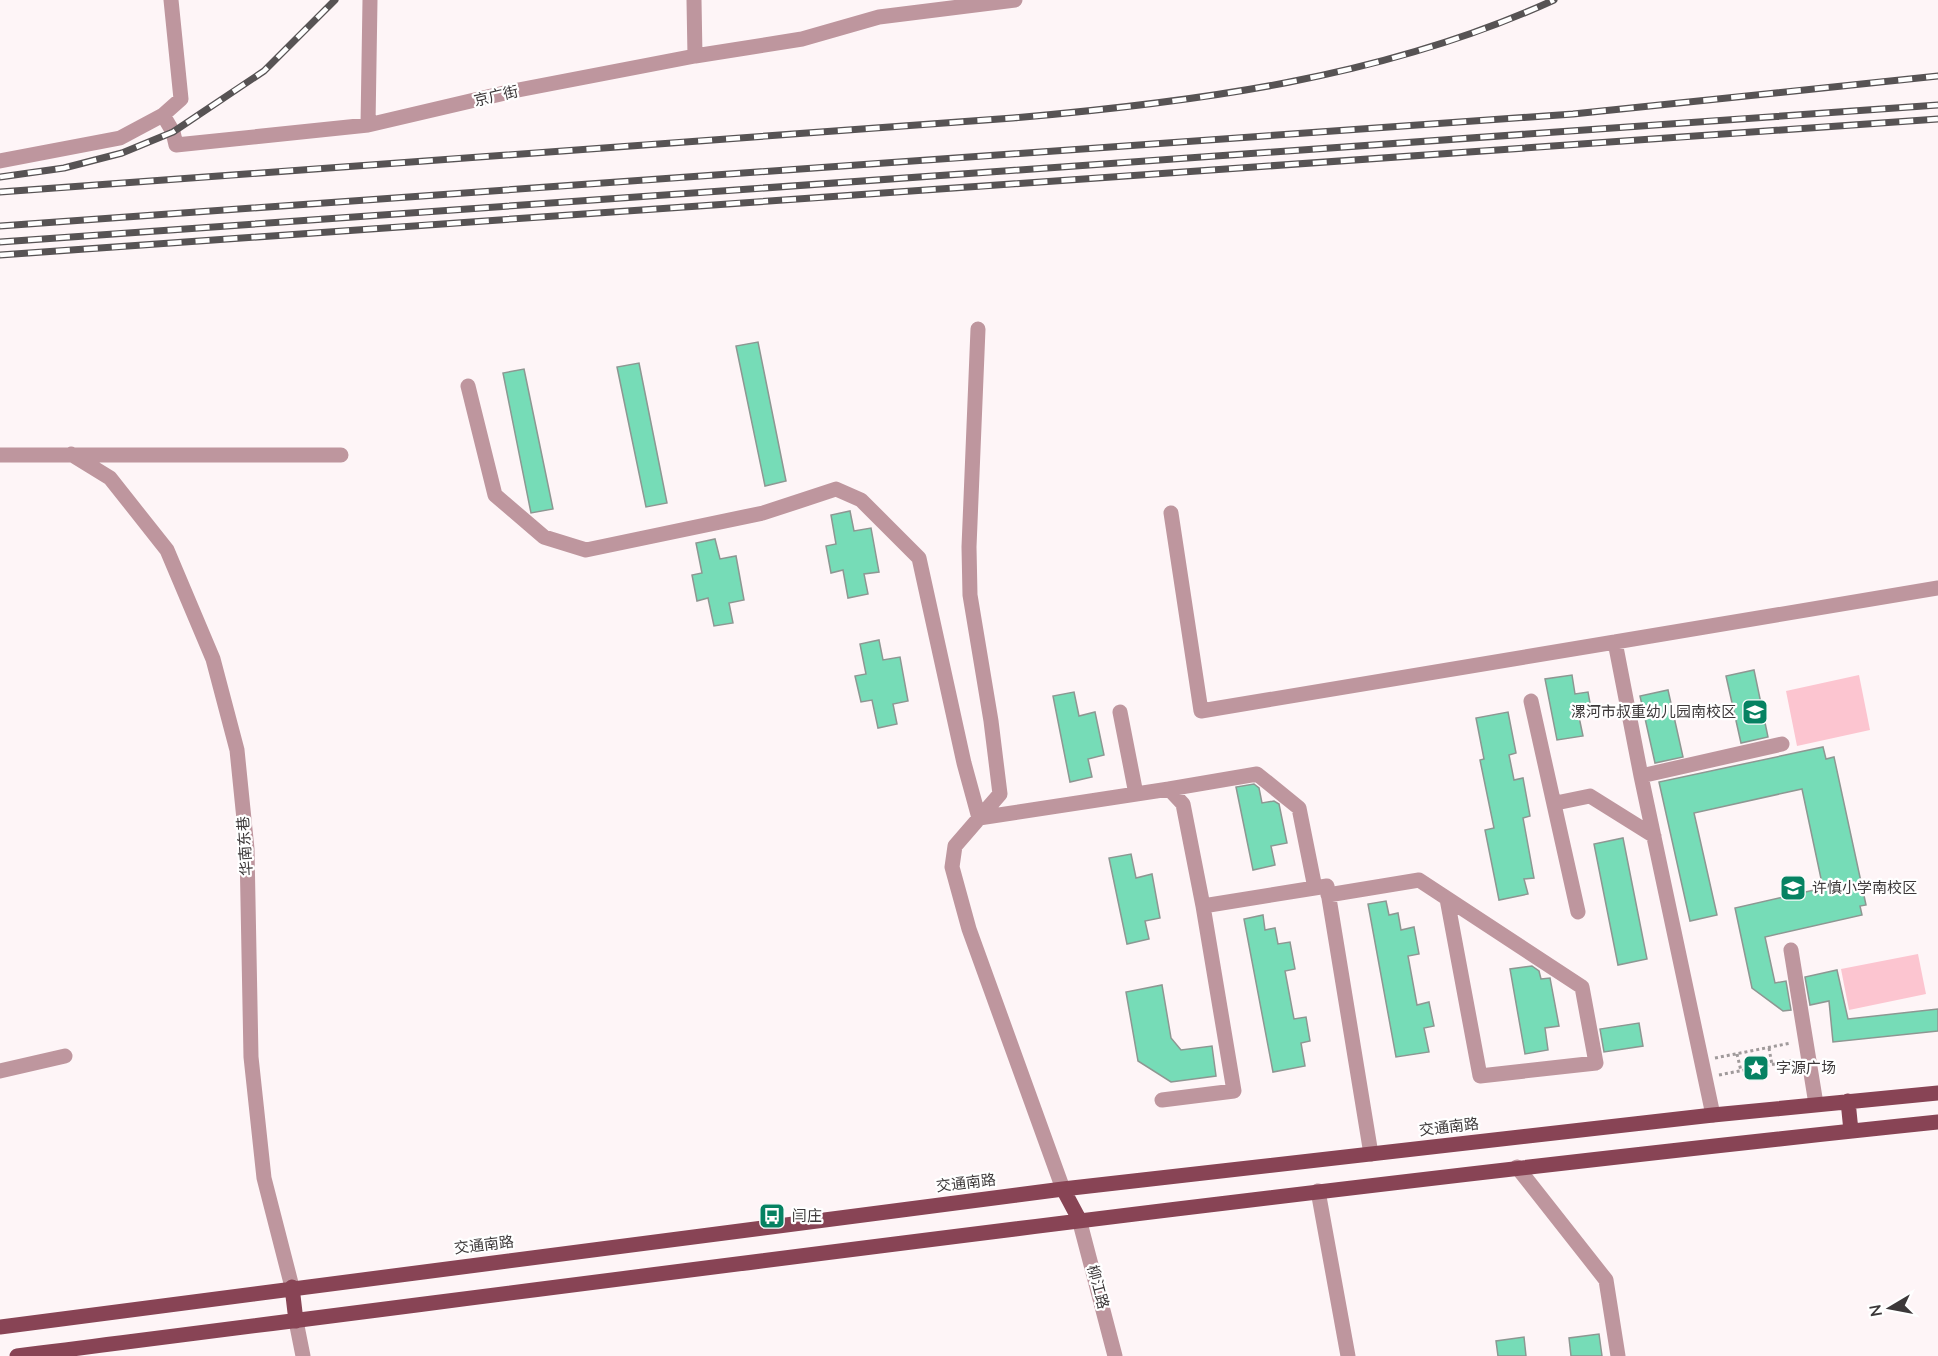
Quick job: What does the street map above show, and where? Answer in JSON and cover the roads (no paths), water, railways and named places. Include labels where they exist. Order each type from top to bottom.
[{"type":"main road","name":"交通南路","points":[[0,1327],[292,1287],[1063,1189],[1713,1115],[1938,1093]]},
{"type":"main road","points":[[1848,1101],[1851,1131]]},
{"type":"main road","points":[[16,1356],[1079,1219],[1517,1167],[1938,1122]]},
{"type":"main road","points":[[1063,1189],[1079,1219]]},
{"type":"main road","points":[[292,1287],[296,1321]]},
{"type":"street","points":[[0,161],[120,138],[164,115],[181,99],[171,0]]},
{"type":"street","points":[[368,125],[370,0]]},
{"type":"street","points":[[694,0],[695,56]]},
{"type":"street","name":"京广街","points":[[164,115],[173,132],[176,145],[368,125],[513,91],[695,56],[802,39],[879,17],[1015,0]]},
{"type":"street","points":[[978,329],[969,547],[970,595],[991,721],[1000,795],[955,846],[952,867],[969,929],[1063,1189]]},
{"type":"street","points":[[468,386],[495,495],[544,537],[586,550],[763,513],[836,489],[861,500],[919,558],[964,763],[979,818]]},
{"type":"street","name":"华南东巷","points":[[71,454],[110,478],[167,550],[216,670],[237,750],[247,849],[251,1057],[264,1178],[292,1287]]},
{"type":"street","points":[[0,455],[341,456]]},
{"type":"street","points":[[1171,513],[1201,711],[1938,588]]},
{"type":"street","points":[[1615,642],[1713,1115]]},
{"type":"street","points":[[1531,701],[1556,803],[1578,912]]},
{"type":"street","points":[[1120,712],[1136,794]]},
{"type":"street","points":[[1641,776],[1782,744]]},
{"type":"street","points":[[979,818],[1257,774],[1299,808],[1322,892],[1371,1154]]},
{"type":"street","points":[[1162,1100],[1234,1091],[1184,804],[1169,789]]},
{"type":"street","points":[[1556,803],[1590,796],[1654,836]]},
{"type":"street","points":[[1203,906],[1419,880],[1448,899],[1582,987],[1596,1063],[1480,1076],[1448,899]]},
{"type":"street","points":[[1791,950],[1816,1104]]},
{"type":"street","points":[[0,1071],[65,1056]]},
{"type":"street","points":[[1517,1167],[1606,1280],[1618,1356]]},
{"type":"street","points":[[1318,1191],[1348,1356]]},
{"type":"street","name":"柳江路","points":[[1079,1219],[1115,1356]]},
{"type":"street","points":[[296,1321],[303,1356]]},
{"type":"railway","points":[[0,177],[64,168],[122,153],[173,132],[264,71],[335,0]]},
{"type":"railway","points":[[0,192],[1013,118],[1151,104],[1288,82],[1356,67],[1423,49],[1489,27],[1554,0]]},
{"type":"railway","points":[[0,226],[1573,114],[1938,76]]},
{"type":"railway","points":[[0,242],[1938,105]]},
{"type":"railway","points":[[0,255],[1938,119]]},
{"type":"place","name":"漯河市叔重幼儿园南校区","points":[[1755,712]]},
{"type":"place","name":"许慎小学南校区","points":[[1793,888]]},
{"type":"place","name":"字源广场","points":[[1756,1068]]},
{"type":"place","name":"闫庄","points":[[772,1216]]}]
